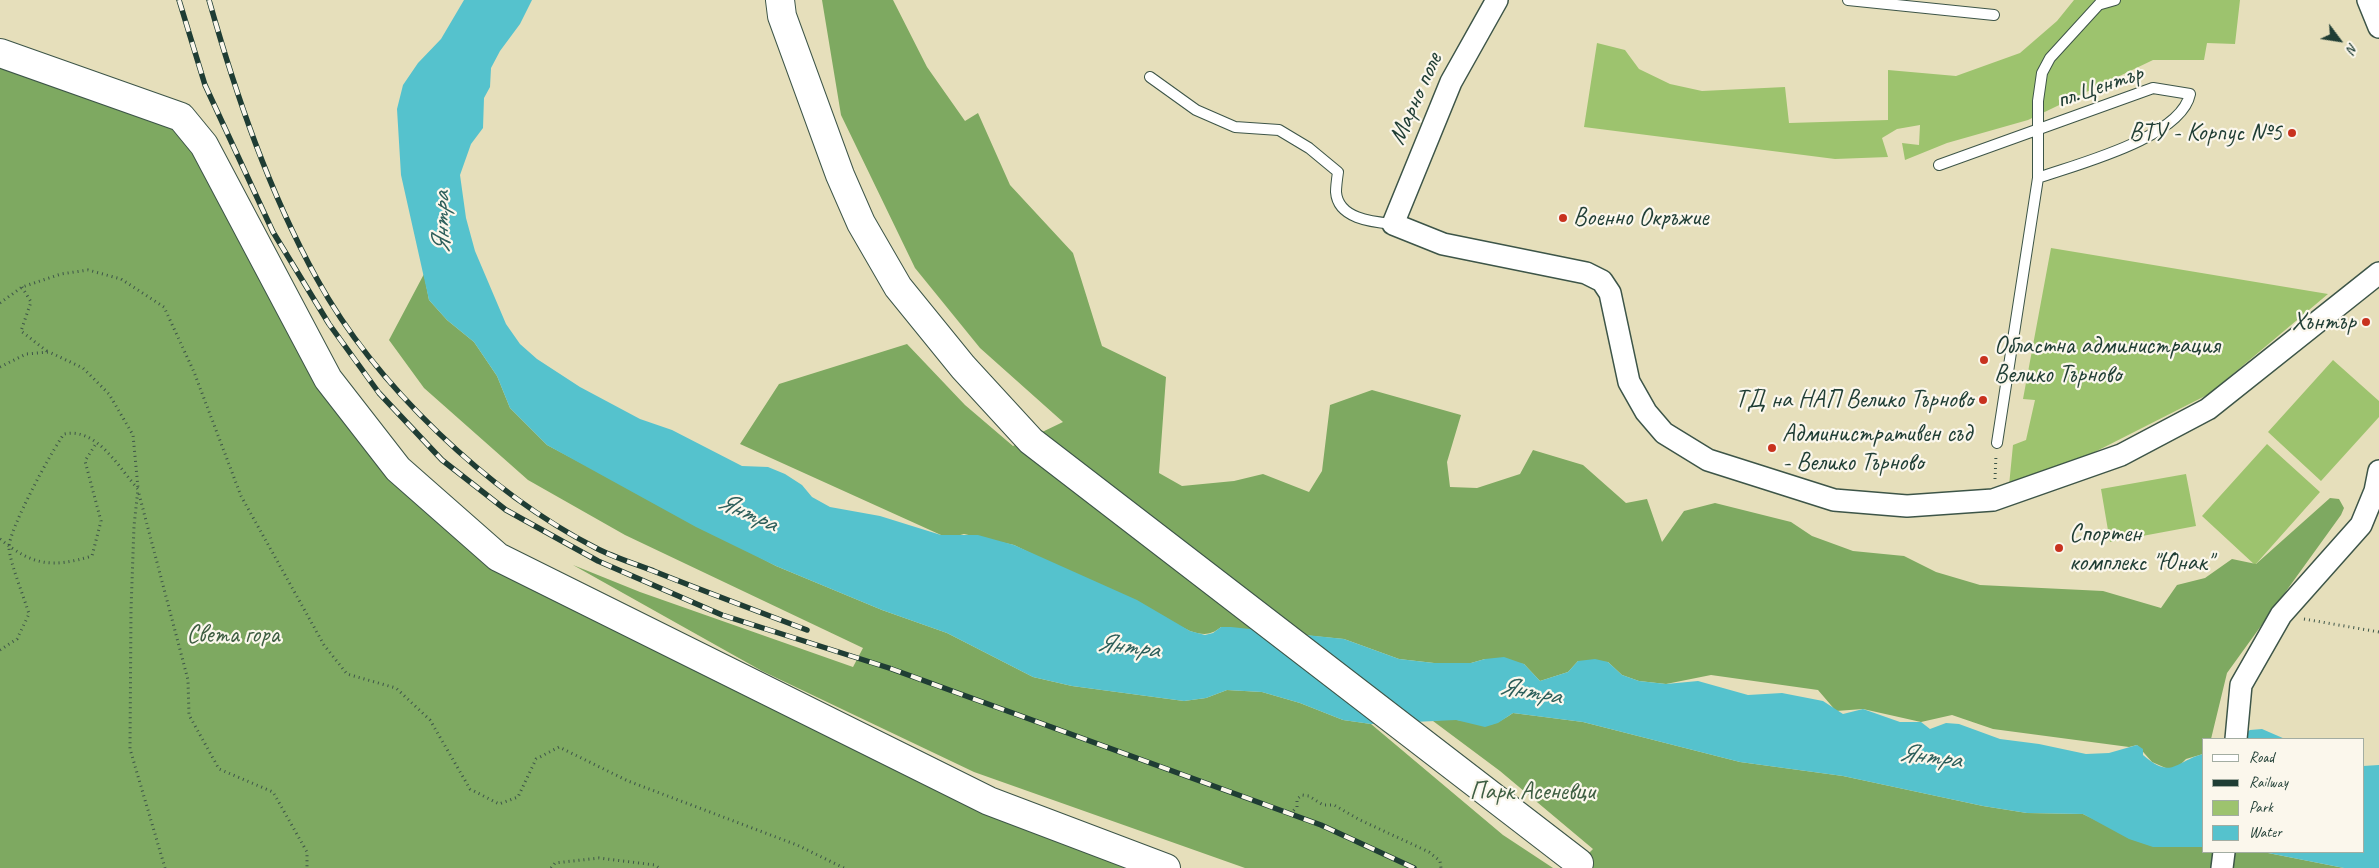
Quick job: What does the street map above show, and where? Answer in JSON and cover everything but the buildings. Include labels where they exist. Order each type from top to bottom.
[{"type":"street","points":[[780,0],[782,16],[840,175],[862,224],[898,287],[963,367],[1031,441],[1579,863]]},
{"type":"street","points":[[798,0],[822,122]]},
{"type":"street","name":"Марно поле","points":[[1393,224],[1451,82],[1497,0]]},
{"type":"street","points":[[2368,0],[2379,27]]},
{"type":"street","points":[[0,53],[181,117],[204,144],[328,379],[398,469],[498,557],[989,801],[1166,868]]},
{"type":"street","points":[[1393,224],[1443,244],[1586,273],[1602,281],[1610,293],[1629,382],[1646,412],[1664,433],[1708,460],[1834,500],[1907,506],[1993,500],[2121,455],[2208,409],[2379,273]]},
{"type":"street","points":[[2236,738],[2241,685],[2281,615],[2361,525],[2374,491],[2379,471]]},
{"type":"street","points":[[2222,868],[2224,853]]},
{"type":"lane","points":[[1848,0],[1994,15]]},
{"type":"lane","points":[[1997,443],[2038,178],[2038,131],[2042,73],[2050,58],[2102,2],[2115,0]]},
{"type":"lane","points":[[1150,77],[1196,110],[1235,127],[1279,130],[1309,148],[1338,172],[1336,193],[1340,204],[1352,215],[1365,221],[1393,224]]},
{"type":"lane","name":"пл.Център","points":[[1939,166],[2153,88],[2190,94],[2188,104],[2178,116],[2138,143],[2038,178]]},
{"type":"path","points":[[0,303],[22,287],[61,274],[88,270],[121,279],[164,307],[194,372],[241,496],[324,645],[347,674],[396,688],[430,720],[470,790],[499,804],[518,797],[536,759],[559,747],[628,781],[797,846],[844,868]]},
{"type":"path","points":[[22,287],[31,302],[21,331],[48,352],[83,368],[109,394],[133,435],[141,508],[188,680],[189,715],[219,769],[273,792],[307,852],[307,868]]},
{"type":"path","points":[[0,367],[26,354],[48,352]]},
{"type":"path","points":[[0,650],[18,639],[29,614],[9,547],[20,515],[51,451],[64,434],[72,432],[103,446],[138,489],[134,526],[131,610],[130,749],[165,868]]},
{"type":"path","points":[[0,539],[9,547],[51,565],[69,563],[92,556],[101,522],[85,461],[97,442]]},
{"type":"path","points":[[1993,500],[1997,443]]},
{"type":"path","points":[[2281,615],[2379,632]]},
{"type":"path","points":[[1290,814],[1297,807],[1297,800],[1302,795],[1309,796],[1318,803],[1334,805],[1360,820],[1429,852],[1440,861],[1441,868]]},
{"type":"path","points":[[551,868],[555,863],[598,858],[654,865],[659,868]]},
{"type":"green space","points":[[822,0],[893,0],[927,67],[965,121],[978,113],[1010,185],[1073,253],[1102,346],[1166,377],[1159,473],[1182,486],[1234,481],[1263,474],[1309,492],[1322,471],[1330,405],[1372,390],[1461,415],[1447,462],[1450,487],[1477,488],[1520,474],[1533,450],[1583,465],[1626,503],[1647,499],[1662,542],[1684,511],[1715,503],[1791,522],[1812,536],[1853,551],[1904,556],[1936,572],[1980,585],[2103,591],[2161,608],[2177,585],[2205,578],[2232,559],[2256,564],[2330,498],[2339,499],[2344,508],[2341,515],[2227,673],[2211,738],[2202,738],[2202,754],[2186,759],[2178,767],[2168,769],[2152,762],[2137,745],[2129,747],[1993,729],[1952,715],[1921,722],[1863,709],[1836,711],[1818,690],[1711,675],[1666,684],[1639,681],[1622,675],[1608,662],[1578,661],[1568,672],[1540,681],[1524,664],[1485,659],[1471,663],[1434,663],[1399,659],[1344,639],[1221,627],[1206,634],[1190,631],[1014,545],[964,534],[953,537],[941,535],[740,444],[779,384],[907,344],[965,405],[1013,446],[1063,422],[980,348],[915,268],[841,115]]},
{"type":"green space","points":[[2074,0],[2240,0],[2235,44],[2207,43],[2204,60],[2153,60],[2028,120],[1947,143],[1905,160],[1902,143],[1919,145],[1920,125],[1897,129],[1882,138],[1888,157],[1835,159],[1584,127],[1597,43],[1625,50],[1639,69],[1670,84],[1702,91],[1785,87],[1789,123],[1888,120],[1888,70],[1956,76],[2020,53],[2057,21]]},
{"type":"green space","name":"Света гора","points":[[0,53],[181,117],[328,379],[498,557],[989,801],[1166,868],[0,868]]},
{"type":"green space","points":[[2051,248],[2328,294],[2209,394],[2008,496],[2013,445],[2026,440],[2035,400],[2023,399]]},
{"type":"green space","points":[[424,274],[429,300],[447,320],[474,342],[497,376],[510,408],[547,445],[776,566],[882,610],[947,633],[1033,677],[1072,686],[1184,701],[1206,698],[1227,690],[1262,692],[1300,703],[1343,720],[1371,724],[1503,835],[1553,868],[1245,868],[974,772],[762,671],[573,565],[640,592],[853,667],[863,648],[625,535],[528,480],[424,388],[389,340]]},
{"type":"green space","points":[[2333,360],[2379,401],[2379,417],[2321,481],[2268,432]]},
{"type":"green space","points":[[2267,444],[2320,492],[2255,565],[2202,516]]},
{"type":"green space","points":[[2186,474],[2196,526],[2110,542],[2101,489]]},
{"type":"green space","name":"Парк Асеневци","points":[[1513,713],[1583,722],[1740,762],[1843,776],[1983,806],[2027,813],[2083,814],[2106,825],[2202,847],[2202,853],[2268,853],[2344,868],[1574,868],[1593,849],[1500,771],[1433,721],[1454,720],[1491,725]]},
{"type":"water","name":"Янтра","points":[[464,0],[532,0],[520,24],[500,51],[491,68],[490,87],[484,98],[483,128],[471,144],[460,175],[466,218],[475,251],[506,324],[520,344],[537,359],[580,387],[640,419],[672,430],[742,466],[768,467],[785,474],[802,485],[812,497],[830,507],[880,516],[941,535],[978,535],[1014,545],[1137,600],[1190,631],[1205,635],[1213,633],[1221,627],[1231,627],[1344,639],[1399,659],[1434,663],[1471,663],[1504,657],[1524,664],[1540,681],[1568,672],[1578,661],[1595,659],[1608,662],[1622,675],[1639,681],[1666,684],[1698,681],[1748,695],[1782,693],[1823,701],[1843,714],[1863,709],[1900,722],[1921,722],[1930,729],[1946,723],[1959,724],[2000,739],[2039,744],[2086,754],[2109,753],[2137,745],[2143,749],[2143,755],[2161,767],[2167,768],[2202,754],[2202,847],[2153,847],[2129,839],[2083,814],[2027,813],[1983,806],[1843,776],[1740,762],[1583,722],[1513,713],[1498,723],[1485,727],[1456,720],[1371,724],[1343,720],[1300,703],[1262,692],[1227,690],[1206,698],[1184,701],[1072,686],[1033,677],[947,633],[882,610],[776,566],[696,527],[547,445],[510,408],[497,376],[474,342],[447,320],[429,300],[401,175],[397,109],[403,85],[418,63],[441,39]]},
{"type":"water","points":[[2262,729],[2283,738],[2239,738],[2250,730]]},
{"type":"water","points":[[2379,765],[2379,868],[2344,868],[2268,853],[2364,853],[2364,766]]},
{"type":"railway","points":[[179,0],[205,85],[273,232],[329,324],[379,393],[442,460],[506,510],[598,561],[722,615],[889,668],[1321,825],[1414,868]]},
{"type":"railway","points":[[209,0],[242,107],[255,142],[284,212],[317,279],[341,319],[370,358],[438,433],[515,498],[596,548],[807,630]]},
{"type":"place","name":"ВТУ - Корпус №5","points":[[2292,133]]},
{"type":"place","name":"Военно Окръжие","points":[[1563,218]]},
{"type":"place","name":"Хънтър","points":[[2366,322]]},
{"type":"place","name":"Областна администрация Велико Търново","points":[[1984,360]]},
{"type":"place","name":"ТД на НАП Велико Търново","points":[[1983,400]]},
{"type":"place","name":"Административен съд - Велико Търново","points":[[1772,448]]},
{"type":"place","name":"Спортен комплекс \"Юнак\"","points":[[2059,548]]}]
